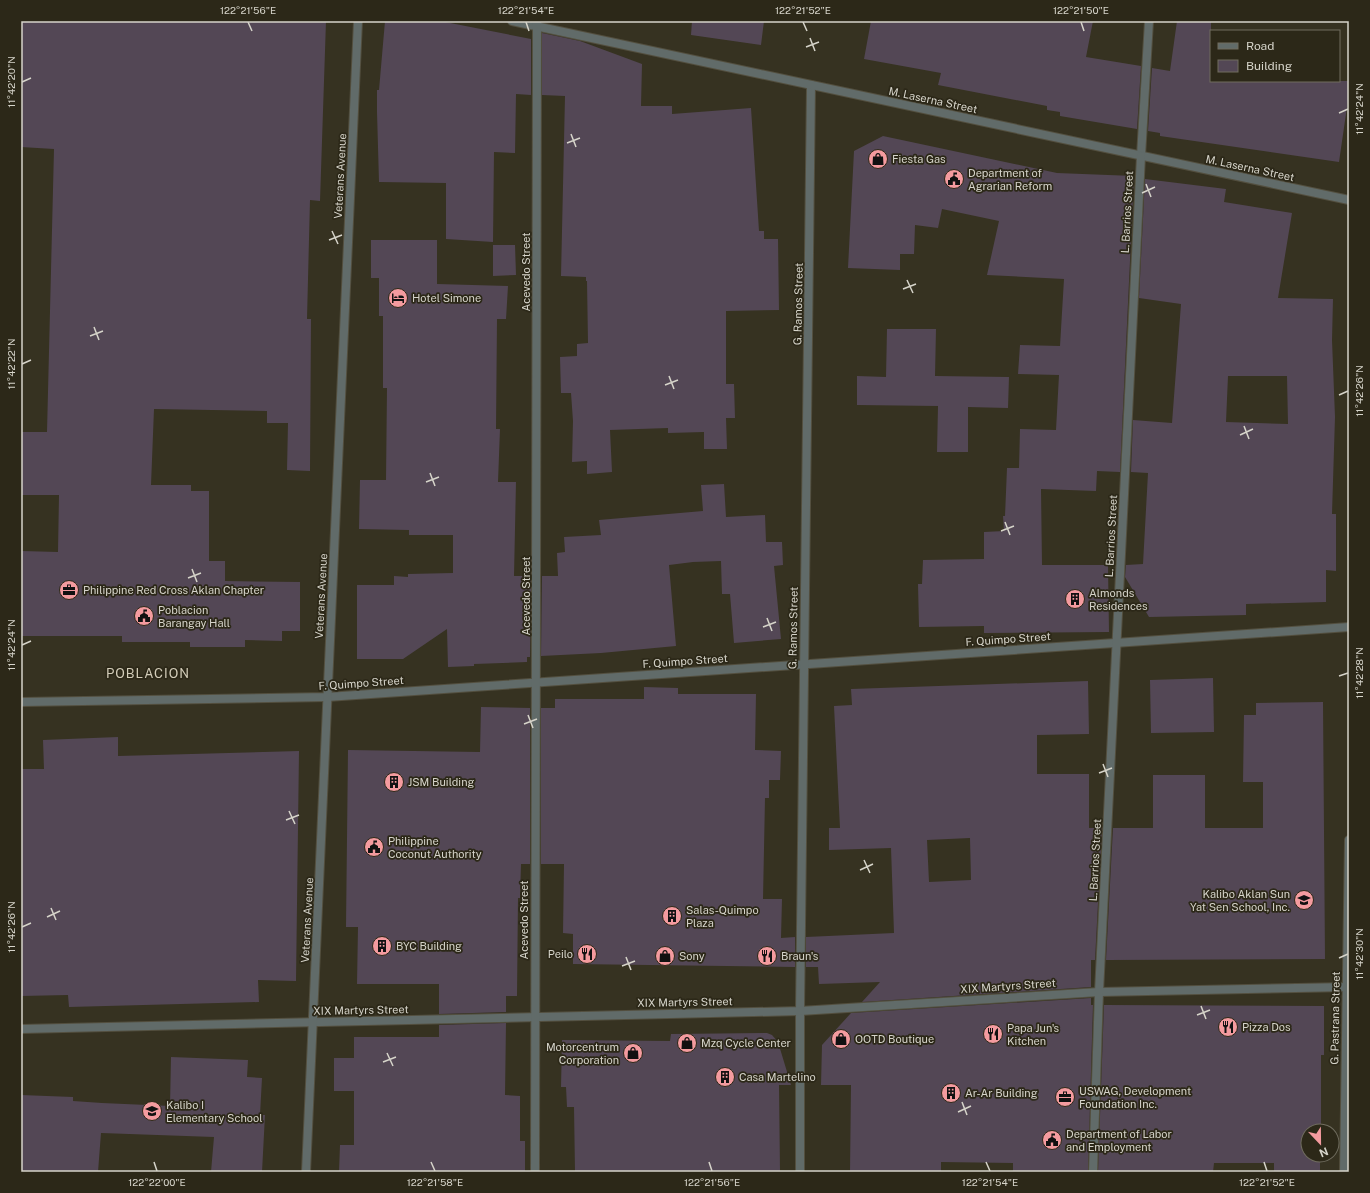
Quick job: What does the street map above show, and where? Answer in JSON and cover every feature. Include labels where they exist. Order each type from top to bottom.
[{"type":"street","name":"Veterans Avenue","points":[[306,1172],[358,21]]},
{"type":"street","name":"M. Laserna Street","points":[[512,21],[537,24],[811,85],[1349,200]]},
{"type":"street","name":"L. Barrios Street","points":[[1093,1172],[1099,992],[1149,21]]},
{"type":"street","name":"Acevedo Street","points":[[535,1172],[537,24]]},
{"type":"street","name":"G. Ramos Street","points":[[800,1172],[800,1011],[811,85]]},
{"type":"street","name":"F. Quimpo Street","points":[[21,702],[327,697],[1349,627]]},
{"type":"street","name":"G. Pastrana Street","points":[[1344,1172],[1348,987],[1349,840]]},
{"type":"street","name":"XIX Martyrs Street","points":[[21,1030],[800,1011],[1099,992],[1348,987]]},
{"type":"building","points":[[21,21],[326,21],[320,201],[310,200],[307,319],[311,319],[310,471],[287,470],[288,423],[267,423],[267,411],[154,409],[151,485],[191,485],[191,491],[209,491],[209,561],[225,561],[225,581],[300,582],[300,631],[282,631],[282,641],[245,640],[245,647],[190,647],[190,642],[122,642],[122,636],[21,636],[21,551],[58,552],[59,495],[21,495],[21,432],[47,432],[54,149],[21,147]]},
{"type":"building","points":[[385,21],[440,21],[531,39],[531,95],[516,94],[515,153],[494,152],[493,242],[446,239],[446,183],[379,182],[377,90],[379,90]]},
{"type":"building","points":[[692,21],[764,21],[761,45],[691,35]]},
{"type":"building","points":[[871,21],[1093,21],[1086,57],[1141,66],[1137,129],[1060,116],[1060,112],[1047,110],[1047,106],[938,85],[941,73],[864,59]]},
{"type":"building","points":[[1177,21],[1211,21],[1210,82],[1349,81],[1349,93],[1339,162],[1160,136],[1160,133],[1148,131],[1152,68],[1170,71]]},
{"type":"building","points":[[542,33],[580,41],[642,64],[641,106],[672,106],[672,114],[751,108],[759,231],[764,231],[764,239],[778,239],[779,310],[726,311],[726,384],[734,384],[735,418],[726,418],[727,449],[704,449],[704,432],[668,433],[668,428],[610,430],[612,472],[587,474],[587,461],[572,462],[573,421],[571,393],[561,393],[560,357],[577,356],[577,344],[588,343],[587,281],[586,277],[561,276],[565,96],[542,95]]},
{"type":"building","points":[[883,136],[1057,173],[1134,176],[1120,472],[1097,471],[1096,491],[1041,489],[1042,565],[1108,565],[1109,632],[984,633],[984,626],[919,627],[918,584],[922,584],[923,560],[984,559],[984,532],[1004,531],[1003,516],[1005,516],[1007,468],[1019,468],[1020,429],[1056,430],[1059,375],[1018,374],[1020,345],[1060,346],[1064,279],[987,275],[999,221],[942,209],[938,228],[915,225],[914,254],[900,254],[900,270],[848,268],[854,151]]},
{"type":"building","points":[[1145,179],[1226,189],[1224,202],[1292,213],[1278,298],[1333,299],[1332,340],[1335,417],[1332,514],[1336,514],[1336,571],[1326,570],[1326,602],[1246,604],[1246,615],[1149,617],[1125,577],[1126,565],[1143,564],[1148,473],[1131,472],[1133,420],[1172,423],[1181,304],[1139,298]],"holes":[[[1228,376],[1287,376],[1288,424],[1226,422]]]},
{"type":"building","points":[[371,240],[437,240],[437,284],[508,286],[506,319],[497,319],[496,429],[500,429],[498,482],[516,482],[514,576],[531,576],[530,657],[527,657],[527,662],[474,664],[474,666],[448,667],[447,629],[403,659],[357,659],[357,585],[394,585],[394,576],[408,577],[408,574],[453,573],[453,535],[409,535],[409,530],[359,529],[360,480],[386,480],[387,388],[383,388],[383,316],[379,316],[379,278],[371,278]]},
{"type":"building","points":[[493,245],[515,245],[516,275],[493,276]]},
{"type":"building","points":[[887,329],[936,329],[935,376],[1009,377],[1008,408],[968,407],[968,452],[937,452],[938,406],[857,405],[857,376],[886,377]]},
{"type":"building","points":[[724,484],[726,517],[765,515],[766,542],[782,542],[783,565],[774,566],[781,639],[734,643],[730,594],[722,594],[721,561],[693,562],[669,565],[676,646],[601,653],[541,656],[542,576],[558,576],[557,553],[565,552],[564,537],[601,535],[599,520],[703,511],[701,485]]},
{"type":"building","points":[[1213,678],[1214,732],[1151,733],[1150,680]]},
{"type":"building","points":[[1088,681],[1089,734],[1037,735],[1037,774],[1089,774],[1089,828],[1102,828],[1095,960],[1091,960],[1091,987],[862,1002],[880,982],[819,984],[818,967],[806,967],[806,937],[894,933],[891,848],[829,850],[829,828],[840,828],[834,706],[852,705],[851,689]],"holes":[[[970,838],[971,880],[929,882],[927,840]]]},
{"type":"building","points":[[644,687],[678,688],[678,694],[756,694],[755,750],[781,751],[780,780],[769,780],[769,798],[765,798],[763,899],[782,899],[781,938],[795,937],[795,967],[573,964],[573,934],[563,933],[564,864],[541,864],[541,708],[555,708],[555,699],[644,699]]},
{"type":"building","points":[[1323,702],[1325,959],[1106,960],[1113,828],[1153,828],[1153,775],[1205,775],[1205,828],[1263,828],[1263,782],[1243,782],[1244,715],[1256,715],[1256,703]]},
{"type":"building","points":[[481,707],[530,708],[530,864],[521,864],[520,898],[518,898],[517,996],[506,996],[506,1012],[439,1014],[439,984],[357,984],[358,927],[346,927],[348,750],[480,752]]},
{"type":"building","points":[[118,737],[118,756],[299,751],[296,981],[258,980],[259,1002],[69,1007],[68,995],[21,996],[21,769],[44,769],[43,740]]},
{"type":"building","points":[[1091,998],[1091,1005],[1093,1005],[1088,1172],[1013,1172],[1013,1163],[941,1162],[941,1172],[850,1172],[851,1085],[821,1085],[822,1045],[851,1013]]},
{"type":"building","points":[[1104,1005],[1324,1006],[1324,1055],[1321,1055],[1321,1123],[1300,1123],[1300,1163],[1320,1163],[1320,1172],[1274,1172],[1274,1163],[1214,1163],[1213,1172],[1098,1172]]},
{"type":"building","points":[[506,1023],[505,1095],[520,1096],[520,1141],[525,1141],[525,1172],[339,1172],[340,1145],[354,1145],[354,1091],[334,1091],[334,1058],[354,1058],[354,1037],[439,1037],[439,1025]]},
{"type":"building","points":[[767,1033],[772,1035],[778,1042],[791,1085],[779,1085],[780,1172],[575,1172],[574,1107],[567,1107],[566,1087],[561,1087],[562,1040],[670,1041],[671,1034]]},
{"type":"building","points":[[171,1057],[248,1060],[247,1077],[262,1078],[260,1115],[265,1115],[262,1172],[211,1172],[214,1137],[101,1133],[98,1172],[21,1172],[21,1095],[73,1097],[73,1101],[170,1106]]},
{"type":"place","name":"Fiesta Gas","points":[[878,159]]},
{"type":"place","name":"Department of Agrarian Reform","points":[[954,179]]},
{"type":"place","name":"Hotel Simone","points":[[398,298]]},
{"type":"place","name":"Philippine Red Cross Aklan Chapter","points":[[69,590]]},
{"type":"place","name":"Almonds Residences","points":[[1075,599]]},
{"type":"place","name":"Poblacion Barangay Hall","points":[[144,616]]},
{"type":"place","name":"JSM Building","points":[[394,782]]},
{"type":"place","name":"Philippine Coconut Authority","points":[[374,847]]},
{"type":"place","name":"Kalibo Aklan Sun Yat Sen School, Inc.","points":[[1304,900]]},
{"type":"place","name":"Salas-Quimpo Plaza","points":[[672,916]]},
{"type":"place","name":"BYC Building","points":[[382,946]]},
{"type":"place","name":"Peilo","points":[[587,954]]},
{"type":"place","name":"Sony","points":[[665,956]]},
{"type":"place","name":"Braun's","points":[[767,956]]},
{"type":"place","name":"Pizza Dos","points":[[1228,1027]]},
{"type":"place","name":"Papa Jun's Kitchen","points":[[993,1034]]},
{"type":"place","name":"OOTD Boutique","points":[[841,1039]]},
{"type":"place","name":"Mzq Cycle Center","points":[[687,1043]]},
{"type":"place","name":"Motorcentrum Corporation","points":[[633,1053]]},
{"type":"place","name":"Casa Martelino","points":[[725,1077]]},
{"type":"place","name":"Ar-Ar Building","points":[[951,1093]]},
{"type":"place","name":"USWAG, Development Foundation Inc.","points":[[1065,1097]]},
{"type":"place","name":"Kalibo I Elementary School","points":[[152,1111]]},
{"type":"place","name":"Department of Labor and Employment","points":[[1052,1140]]},
{"type":"district","name":"POBLACION","points":[[148,673]]}]
